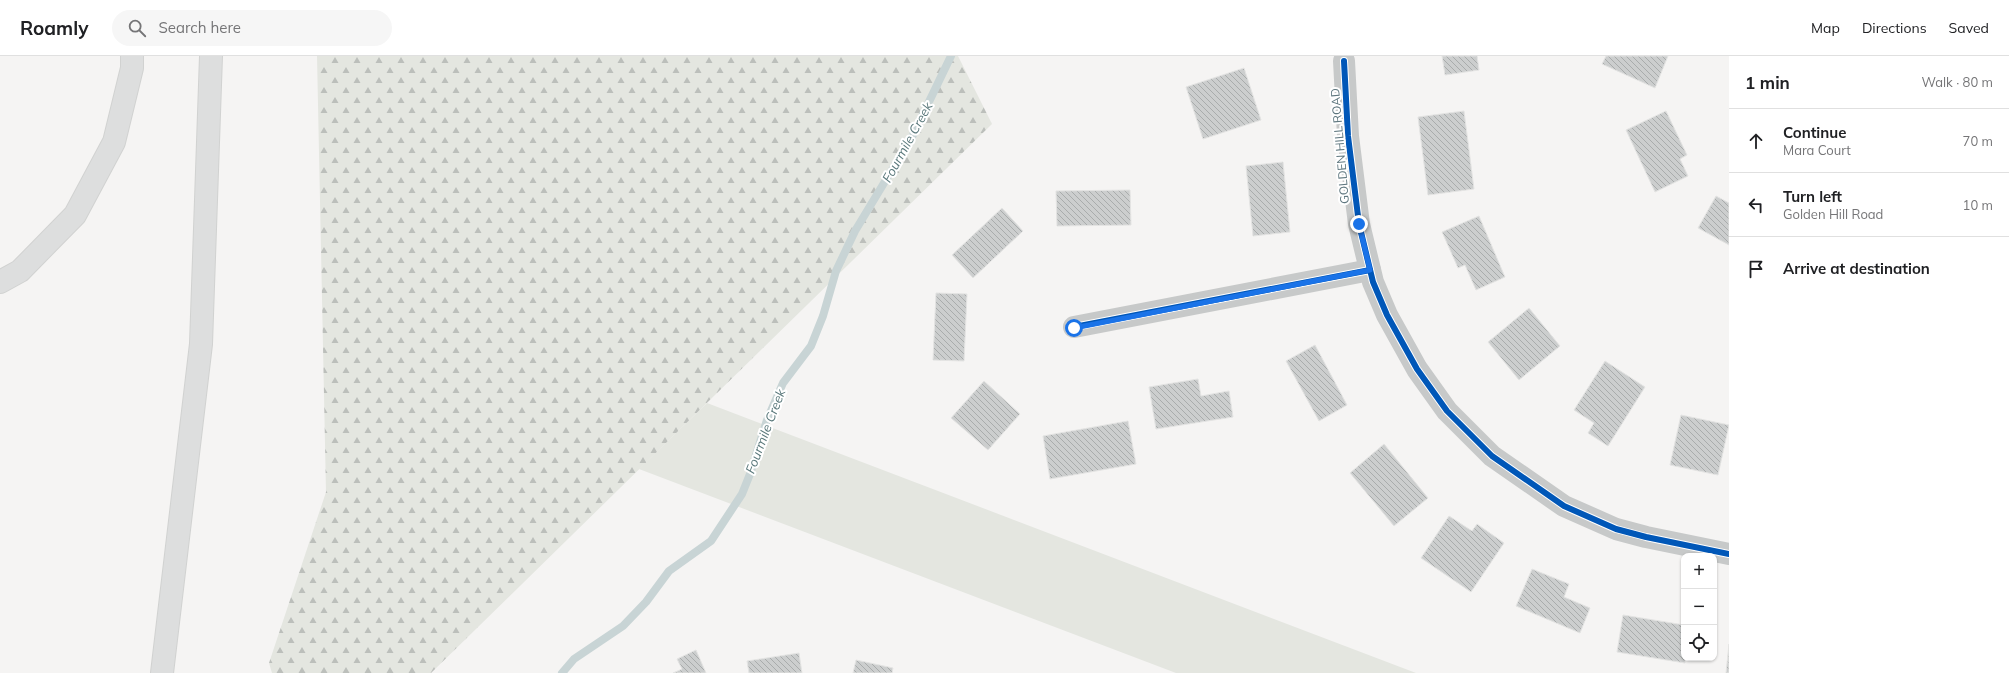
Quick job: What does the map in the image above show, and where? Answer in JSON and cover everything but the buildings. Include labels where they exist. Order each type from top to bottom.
[{"type":"highway","points":[[0,282],[20,271],[76,215],[114,142],[132,68],[132,56]]},
{"type":"highway","points":[[162,673],[201,344],[211,56]]},
{"type":"street","name":"GOLDEN HILL ROAD","points":[[1344,61],[1350,151],[1359,224],[1370,270],[1387,315],[1417,369],[1447,411],[1492,456],[1564,506],[1616,529],[1646,538],[1729,554]]},
{"type":"street","points":[[1074,328],[1370,270]]},
{"type":"green space","points":[[317,56],[958,56],[992,124],[431,673],[272,673],[269,663],[326,492]]},
{"type":"green space","points":[[707,403],[1416,673],[1176,673],[639,469]]},
{"type":"waterway","name":"Fourmile Creek","points":[[562,673],[574,659],[623,626],[646,602],[669,571],[711,541],[742,494],[767,420],[783,383],[811,346],[823,316],[836,271],[855,231],[913,135],[951,56]]},
{"type":"cycle path","points":[[1344,61],[1348,136],[1359,224],[1373,282],[1387,315],[1417,369],[1447,411],[1492,456],[1564,506],[1616,529],[1646,537],[1729,554]]},
{"type":"cycle path","points":[[1074,327],[1370,270]]},
{"type":"route","points":[[1074,328],[1370,270],[1359,224]]}]
